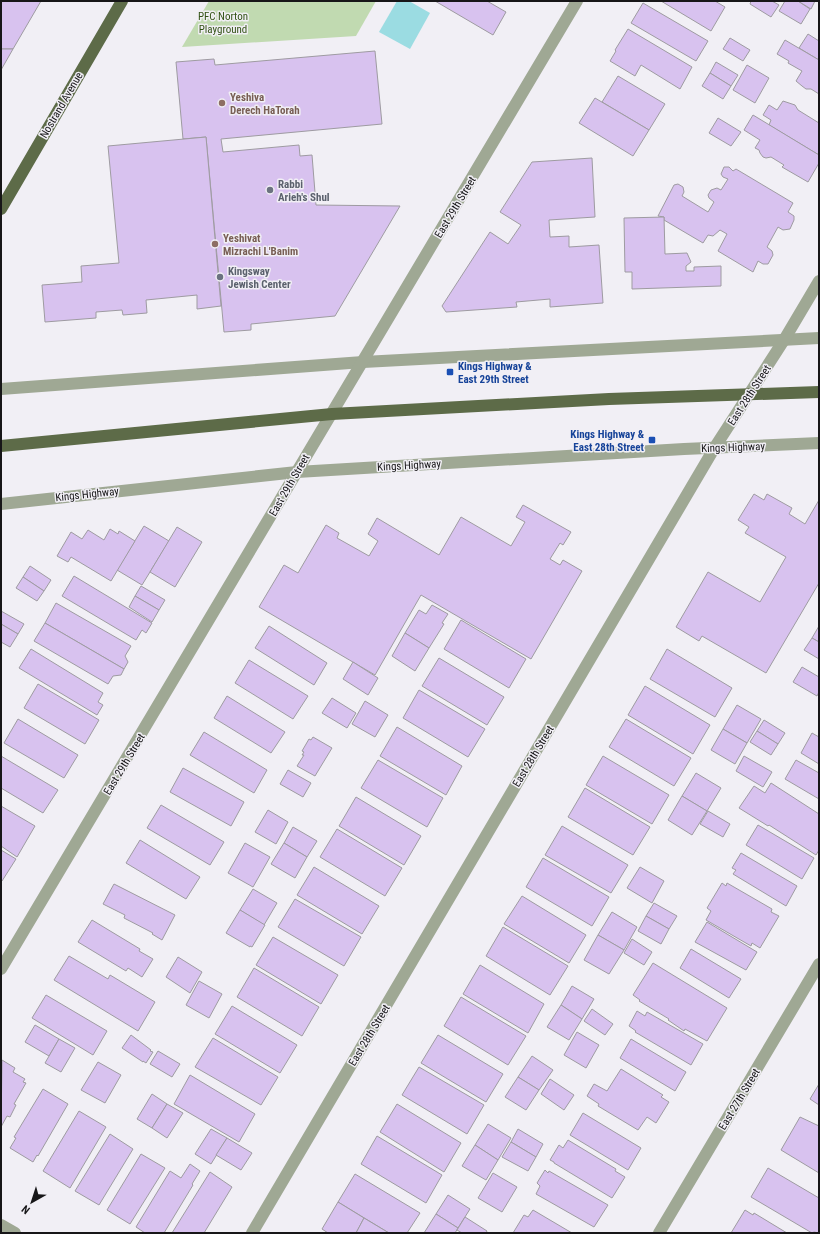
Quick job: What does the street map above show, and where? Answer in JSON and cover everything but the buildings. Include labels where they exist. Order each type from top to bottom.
[{"type":"main road","name":"Nostrand Avenue","points":[[1,209],[122,1]]},
{"type":"main road","points":[[1,446],[332,414],[602,400],[819,392]]},
{"type":"street","name":"East 29th Street","points":[[1,969],[577,1]]},
{"type":"street","name":"East 28th Street","points":[[252,1233],[715,447],[784,340],[819,282]]},
{"type":"street","points":[[1,389],[363,362],[819,338]]},
{"type":"street","name":"Kings Highway","points":[[1,504],[297,472],[715,447],[819,443]]},
{"type":"street","name":"East 27th Street","points":[[659,1233],[819,964]]},
{"type":"street","points":[[1,1225],[15,1233]]},
{"type":"green space","name":"PFC Norton Playground","points":[[209,1],[376,1],[356,36],[182,47]]},
{"type":"water","points":[[397,1],[409,1],[430,13],[410,49],[379,32]]},
{"type":"place","name":"Yeshiva Derech HaTorah","points":[[222,103]]},
{"type":"place","name":"Rabbi Arieh's Shul","points":[[270,190]]},
{"type":"place","name":"Yeshivat Mizrachi L'Banim","points":[[215,244]]},
{"type":"place","name":"Kingsway Jewish Center","points":[[220,277]]},
{"type":"place","name":"Kings Highway & East 29th Street","points":[[450,372]]},
{"type":"place","name":"Kings Highway & East 28th Street","points":[[652,440]]}]
